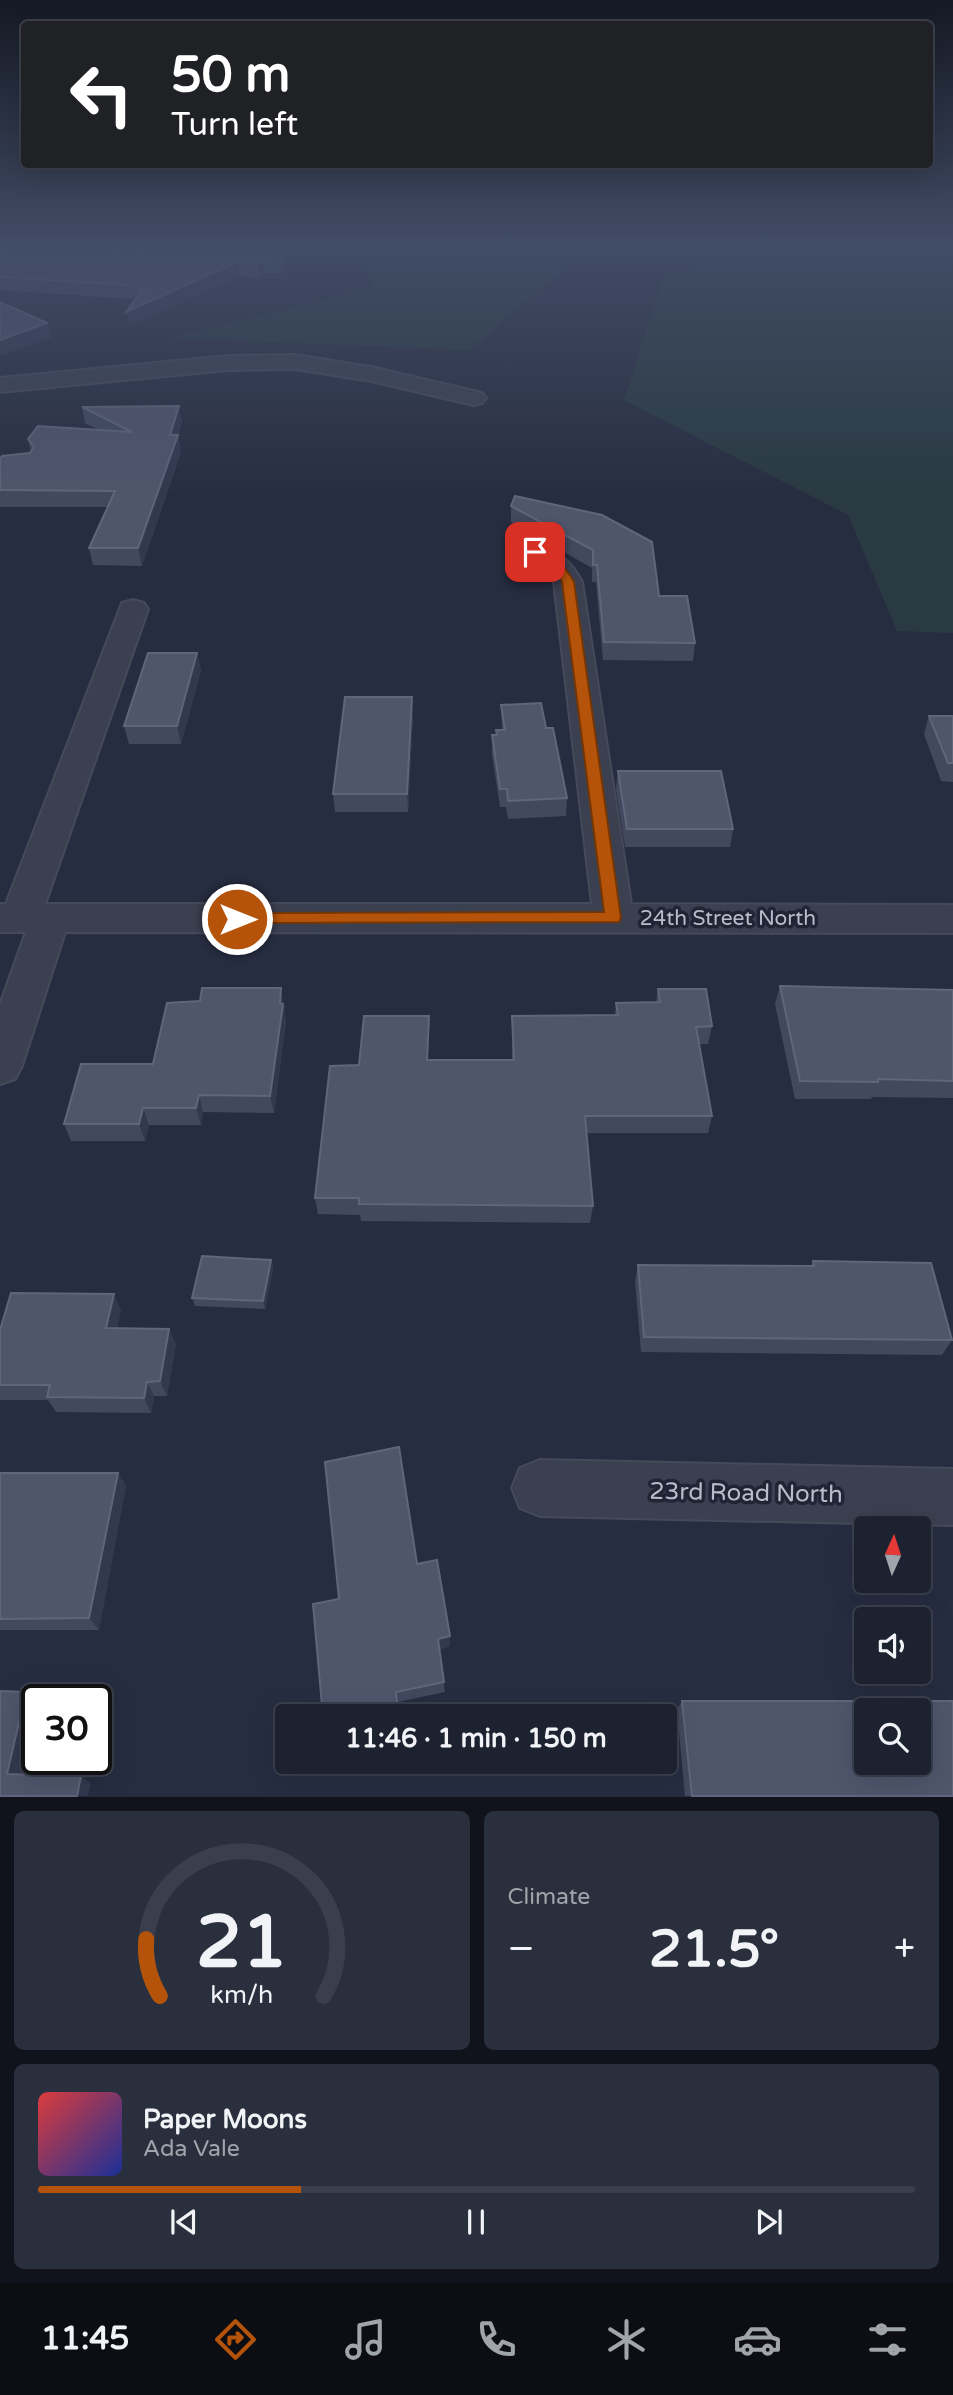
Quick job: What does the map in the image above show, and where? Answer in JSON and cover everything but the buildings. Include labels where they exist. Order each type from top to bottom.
[{"type":"street","points":[[0,385],[228,363],[295,362],[371,374],[474,398]]},
{"type":"street","points":[[535,552],[561,569],[568,582],[613,918]]},
{"type":"street","points":[[0,1066],[23,919],[133,609]]},
{"type":"street","name":"24th Street North","points":[[23,919],[953,919]]},
{"type":"street","name":"23rd Road North","points":[[540,1488],[953,1497]]},
{"type":"shaded area","points":[[211,328],[495,328],[469,350],[170,338]]},
{"type":"shaded area","points":[[647,328],[953,328],[953,633],[897,631],[848,515],[624,400]]},
{"type":"route","points":[[237,919],[613,918],[568,582],[561,569],[535,552]]}]
